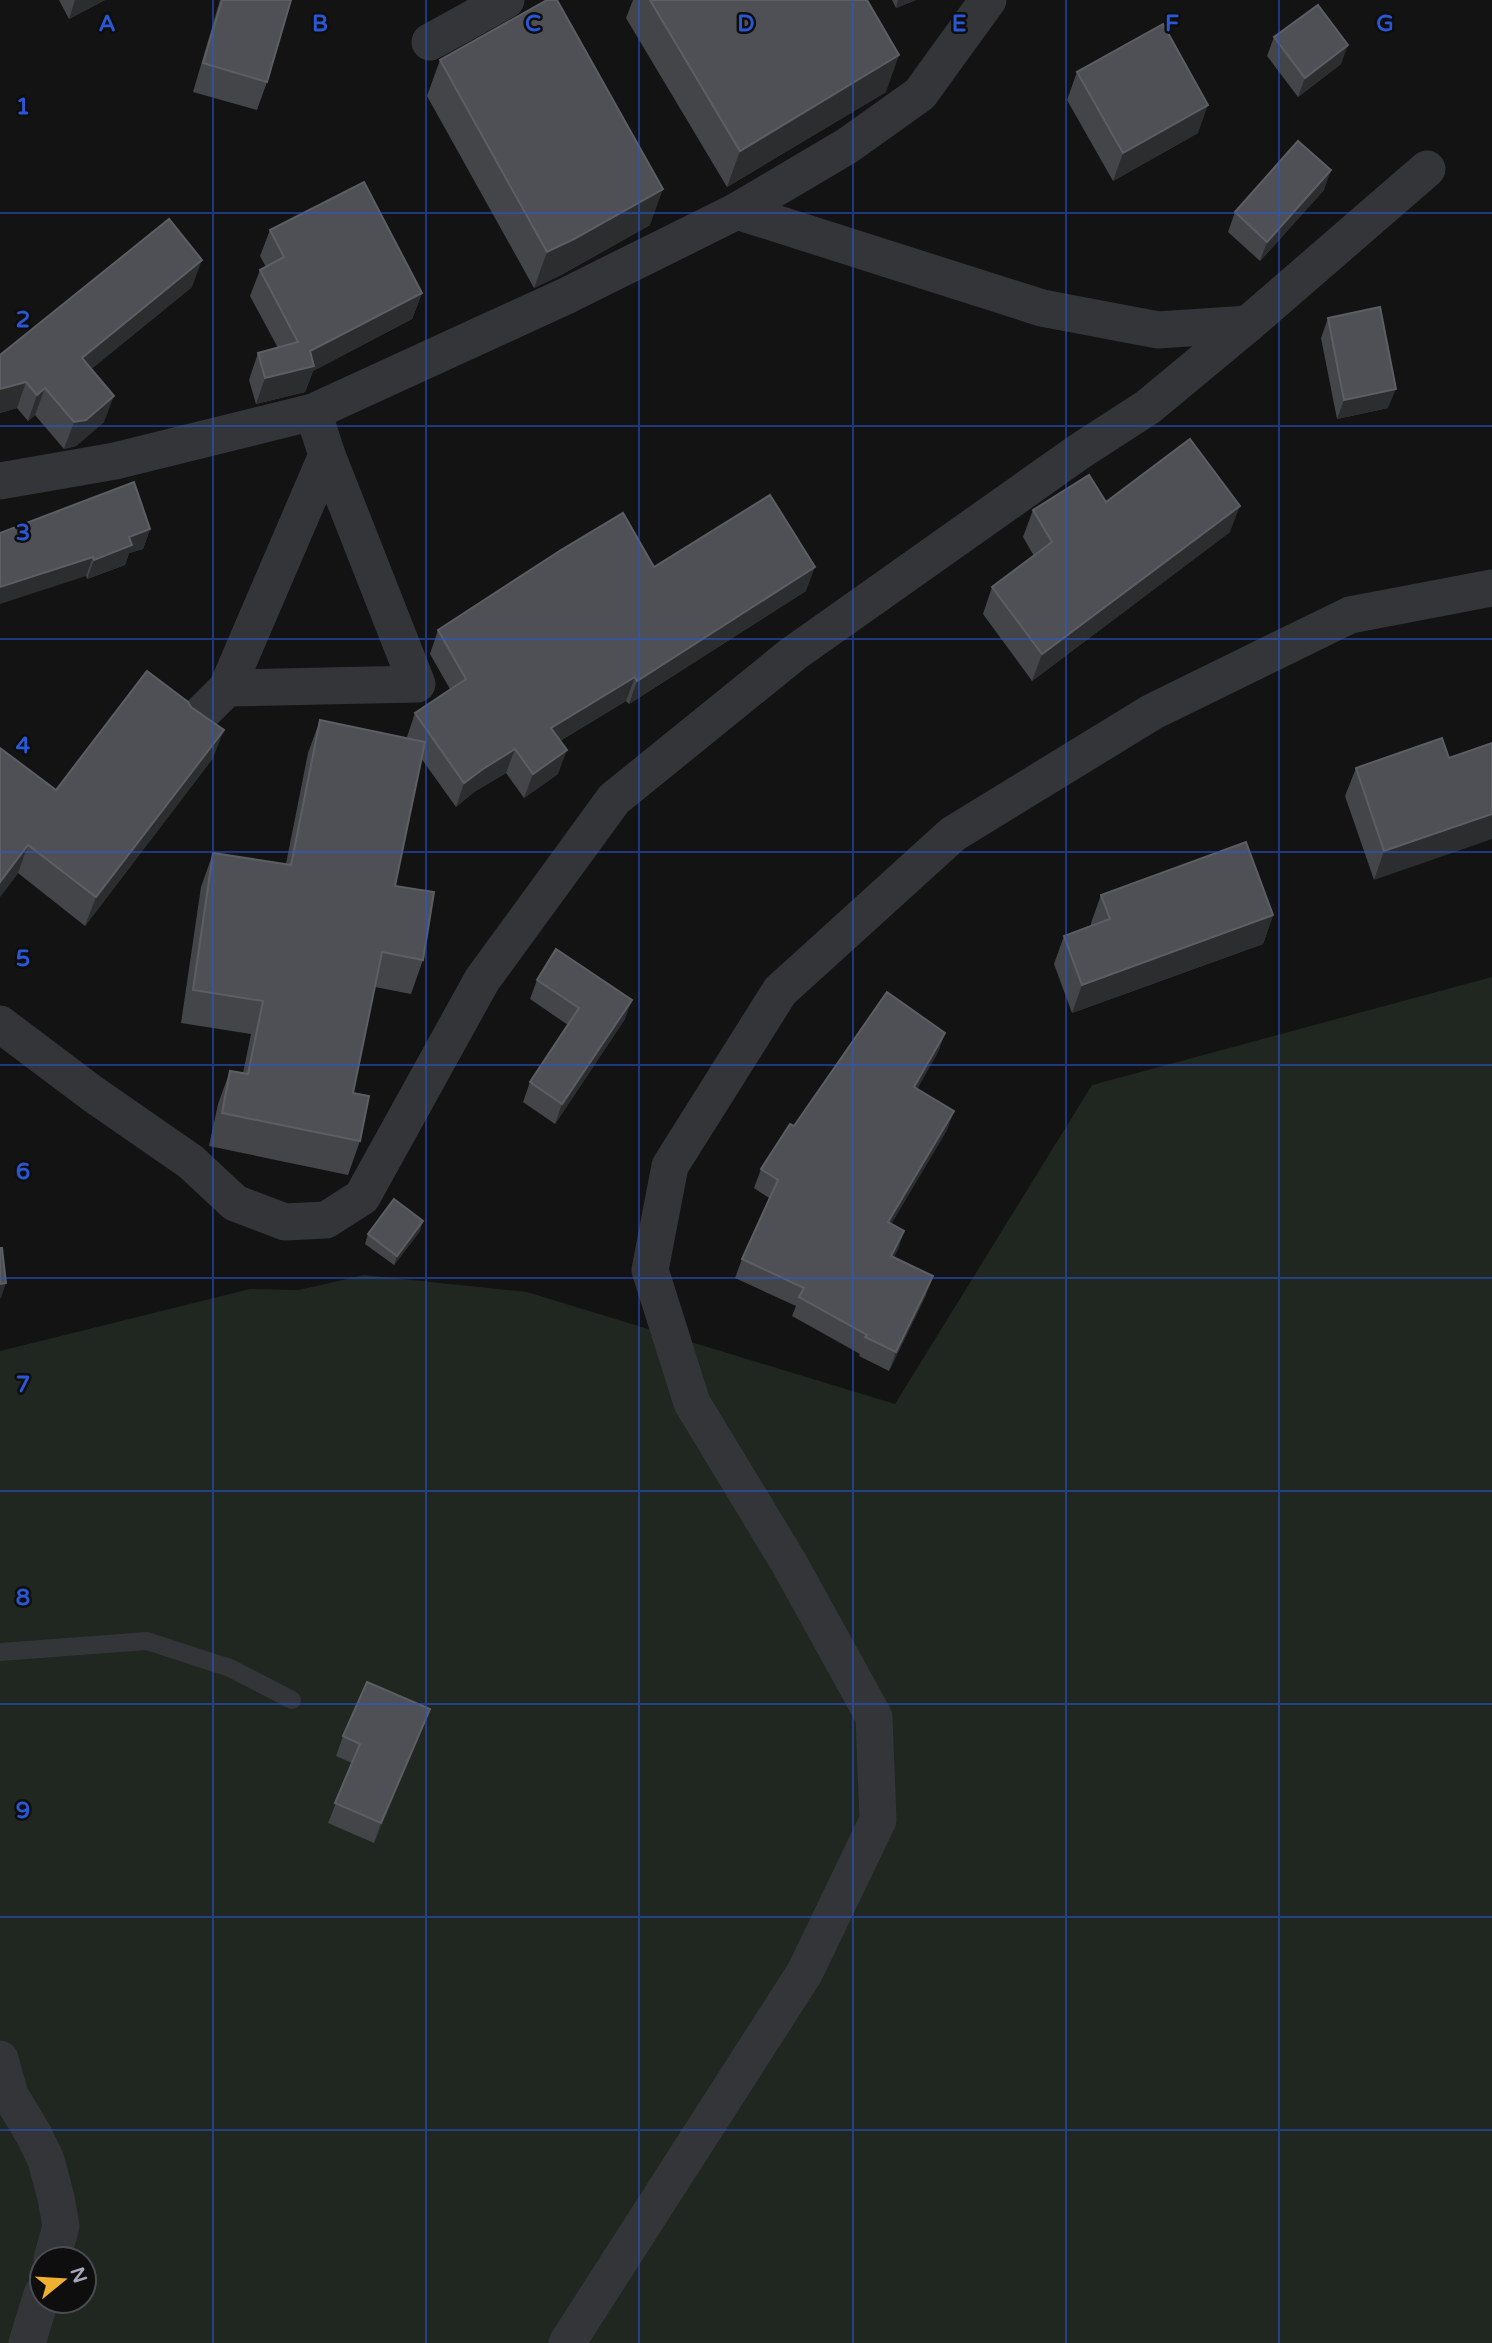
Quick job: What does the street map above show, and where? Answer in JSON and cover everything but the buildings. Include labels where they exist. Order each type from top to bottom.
[{"type":"street","points":[[430,43],[506,0]]},
{"type":"street","points":[[0,481],[115,461],[313,412],[566,296],[737,211],[847,146],[920,94],[988,0]]},
{"type":"street","points":[[0,1024],[93,1094],[191,1162],[236,1203],[285,1222],[326,1220],[362,1197],[482,979],[614,799],[793,654],[1080,451],[1148,407],[1427,169]]},
{"type":"street","points":[[737,211],[1042,308],[1158,330],[1248,324]]},
{"type":"street","points":[[226,688],[417,684],[327,455],[313,412]]},
{"type":"street","points":[[195,720],[226,688],[327,455]]},
{"type":"street","points":[[567,2343],[805,1972],[878,1820],[874,1717],[789,1563],[692,1403],[650,1270],[670,1166],[780,991],[953,834],[1152,712],[1350,615],[1492,588]]},
{"type":"street","points":[[0,2059],[10,2095],[46,2160],[61,2226],[56,2245]]},
{"type":"street","points":[[27,2343],[36,2315]]},
{"type":"lane","points":[[0,1652],[147,1641],[230,1668],[292,1700]]},
{"type":"shaded area","points":[[1492,977],[1492,2343],[0,2343],[0,1351],[250,1289],[299,1290],[364,1275],[527,1292],[895,1404],[1092,1085]]}]
